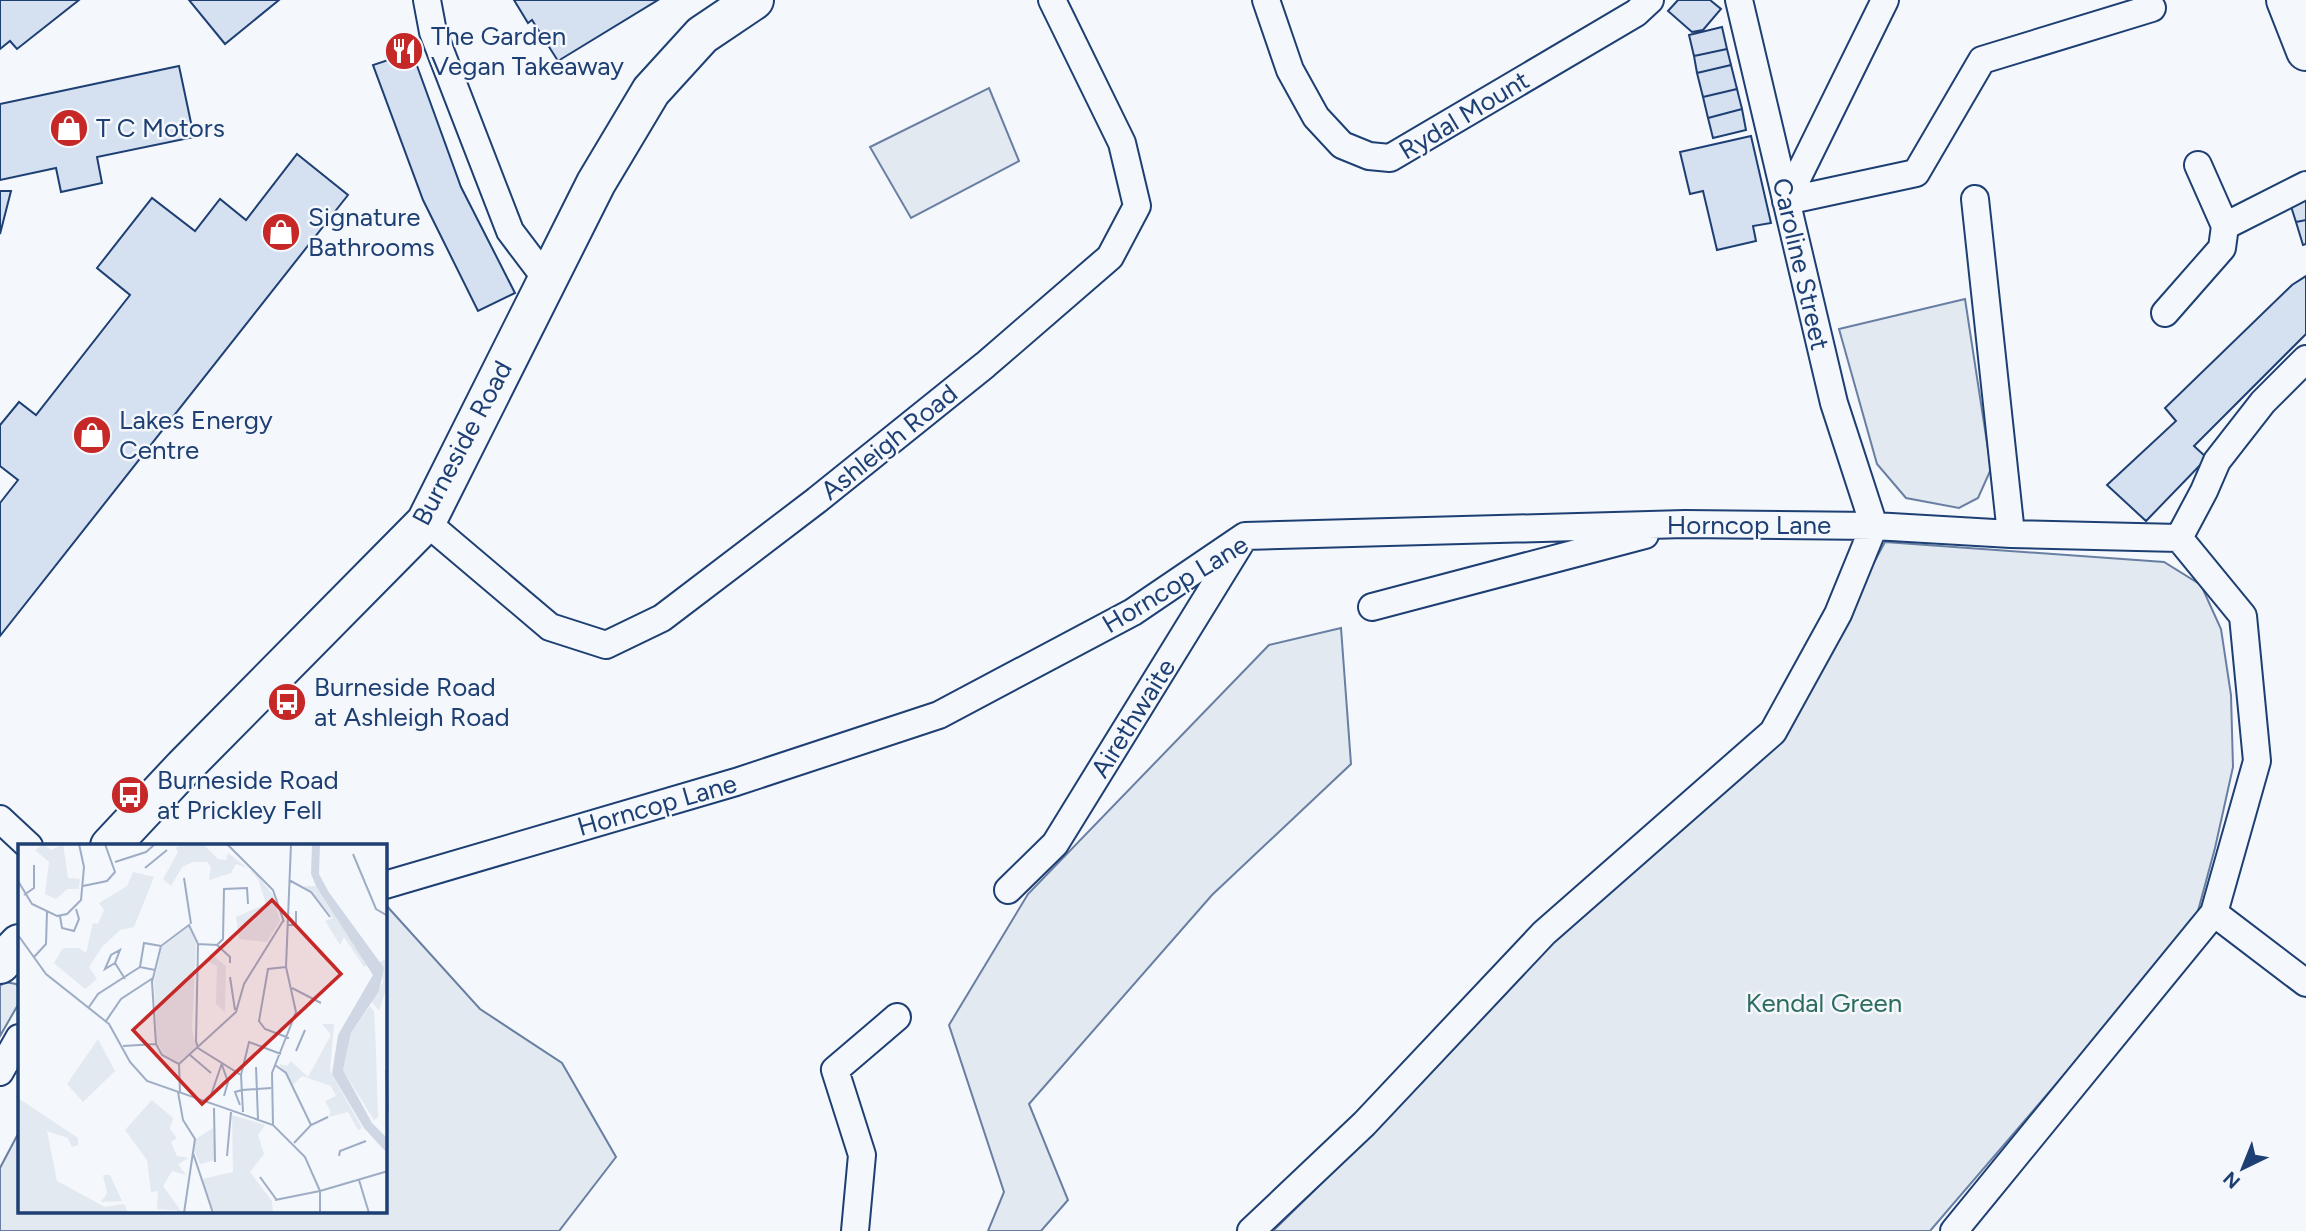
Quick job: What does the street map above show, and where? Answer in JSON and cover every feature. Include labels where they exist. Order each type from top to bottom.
[{"type":"main road","name":"Burneside Road","points":[[112,844],[184,767],[426,522],[596,183],[651,91],[702,35],[754,0]]},
{"type":"main road","points":[[2286,0],[2306,51]]},
{"type":"street","points":[[427,0],[433,32],[510,231],[547,280]]},
{"type":"street","name":"Ashleigh Road","points":[[426,522],[550,627],[606,645],[663,618],[817,500],[985,365],[1110,257],[1137,206],[1122,143],[1052,0]]},
{"type":"street","name":"Rydal Mount","points":[[1265,0],[1290,70],[1316,117],[1342,145],[1369,156],[1390,159],[1636,13],[1650,0]]},
{"type":"street","name":"Caroline Street","points":[[1738,0],[1834,403],[1874,526]]},
{"type":"street","points":[[1786,201],[1885,0]]},
{"type":"street","points":[[1786,201],[1916,173],[1982,60],[2152,8]]},
{"type":"street","points":[[2165,313],[2222,248],[2225,226],[2198,165]]},
{"type":"street","points":[[2225,226],[2306,185]]},
{"type":"street","points":[[1975,199],[2011,534]]},
{"type":"street","points":[[1954,1231],[2214,913],[2257,761],[2243,616],[2179,538],[2217,461],[2263,402],[2306,359]]},
{"type":"street","points":[[1372,607],[1685,524]]},
{"type":"street","name":"Horncop Lane","points":[[387,884],[736,782],[939,715],[1133,612],[1245,536],[1685,524],[1874,526],[2011,534],[2179,538]]},
{"type":"street","points":[[1251,1231],[1364,1124],[1544,933],[1773,732],[1838,614],[1874,526]]},
{"type":"street","name":"Airethwaite","points":[[1008,890],[1055,844],[1245,536]]},
{"type":"street","points":[[0,819],[27,844]]},
{"type":"street","points":[[2214,913],[2306,983]]},
{"type":"street","points":[[855,1231],[862,1155],[835,1070],[897,1017]]},
{"type":"street","points":[[0,1072],[18,1040]]},
{"type":"green space","points":[[989,88],[1019,161],[911,218],[870,147]]},
{"type":"green space","points":[[1965,299],[1991,469],[1978,498],[1959,508],[1906,498],[1877,464],[1839,329]]},
{"type":"green space","name":"Kendal Green","points":[[1885,542],[2164,562],[2201,585],[2221,629],[2231,695],[2233,767],[2195,922],[1930,1231],[1273,1231],[1376,1130],[1527,965],[1781,735]]},
{"type":"green space","points":[[1341,628],[1351,764],[1212,895],[1029,1104],[1068,1200],[1041,1231],[988,1231],[1004,1192],[949,1025],[1028,894],[1269,645]]},
{"type":"green space","points":[[387,906],[480,1009],[562,1063],[616,1157],[559,1231],[0,1231],[0,1168],[18,1134],[18,1214],[387,1214]]},
{"type":"green space","points":[[5,982],[18,986],[18,1005],[0,1036],[0,986]]},
{"type":"building","points":[[0,0],[79,0],[17,49],[10,41],[0,49]]},
{"type":"building","points":[[189,0],[279,0],[225,44]]},
{"type":"building","points":[[514,0],[658,0],[558,61],[532,20],[528,23]]},
{"type":"building","points":[[1678,0],[1710,0],[1721,9],[1703,30],[1692,32],[1668,11]]},
{"type":"building","points":[[1722,27],[1727,49],[1694,56],[1689,35]]},
{"type":"building","points":[[1727,49],[1731,65],[1697,73],[1694,56]]},
{"type":"building","points":[[412,52],[461,187],[515,293],[478,311],[423,200],[373,65]]},
{"type":"building","points":[[1731,65],[1737,89],[1703,97],[1697,73]]},
{"type":"building","points":[[179,66],[194,137],[97,157],[102,183],[61,192],[56,168],[0,180],[0,104]]},
{"type":"building","points":[[1737,89],[1742,109],[1708,118],[1703,97]]},
{"type":"building","points":[[1742,109],[1746,130],[1713,138],[1708,118]]},
{"type":"building","points":[[1751,136],[1771,223],[1753,226],[1756,241],[1717,250],[1703,191],[1690,194],[1680,152]]},
{"type":"building","points":[[297,154],[348,195],[0,636],[0,503],[18,480],[0,466],[0,425],[19,402],[36,415],[130,295],[97,268],[152,198],[195,231],[220,199],[246,220]]},
{"type":"building","points":[[0,191],[11,191],[0,234]]},
{"type":"building","points":[[2306,195],[2306,220],[2296,222],[2289,200]]},
{"type":"building","points":[[2306,220],[2306,244],[2303,245],[2296,222]]},
{"type":"building","points":[[2306,276],[2306,334],[2194,446],[2207,458],[2146,521],[2107,485],[2176,421],[2165,408],[2292,285]]},
{"type":"place","name":"The Garden Vegan Takeaway","points":[[404,51]]},
{"type":"place","name":"T C Motors","points":[[69,128]]},
{"type":"place","name":"Signature Bathrooms","points":[[281,232]]},
{"type":"place","name":"Lakes Energy Centre","points":[[92,435]]},
{"type":"place","name":"Burneside Road at Ashleigh Road","points":[[287,702]]},
{"type":"place","name":"Burneside Road at Prickley Fell","points":[[130,795]]}]
